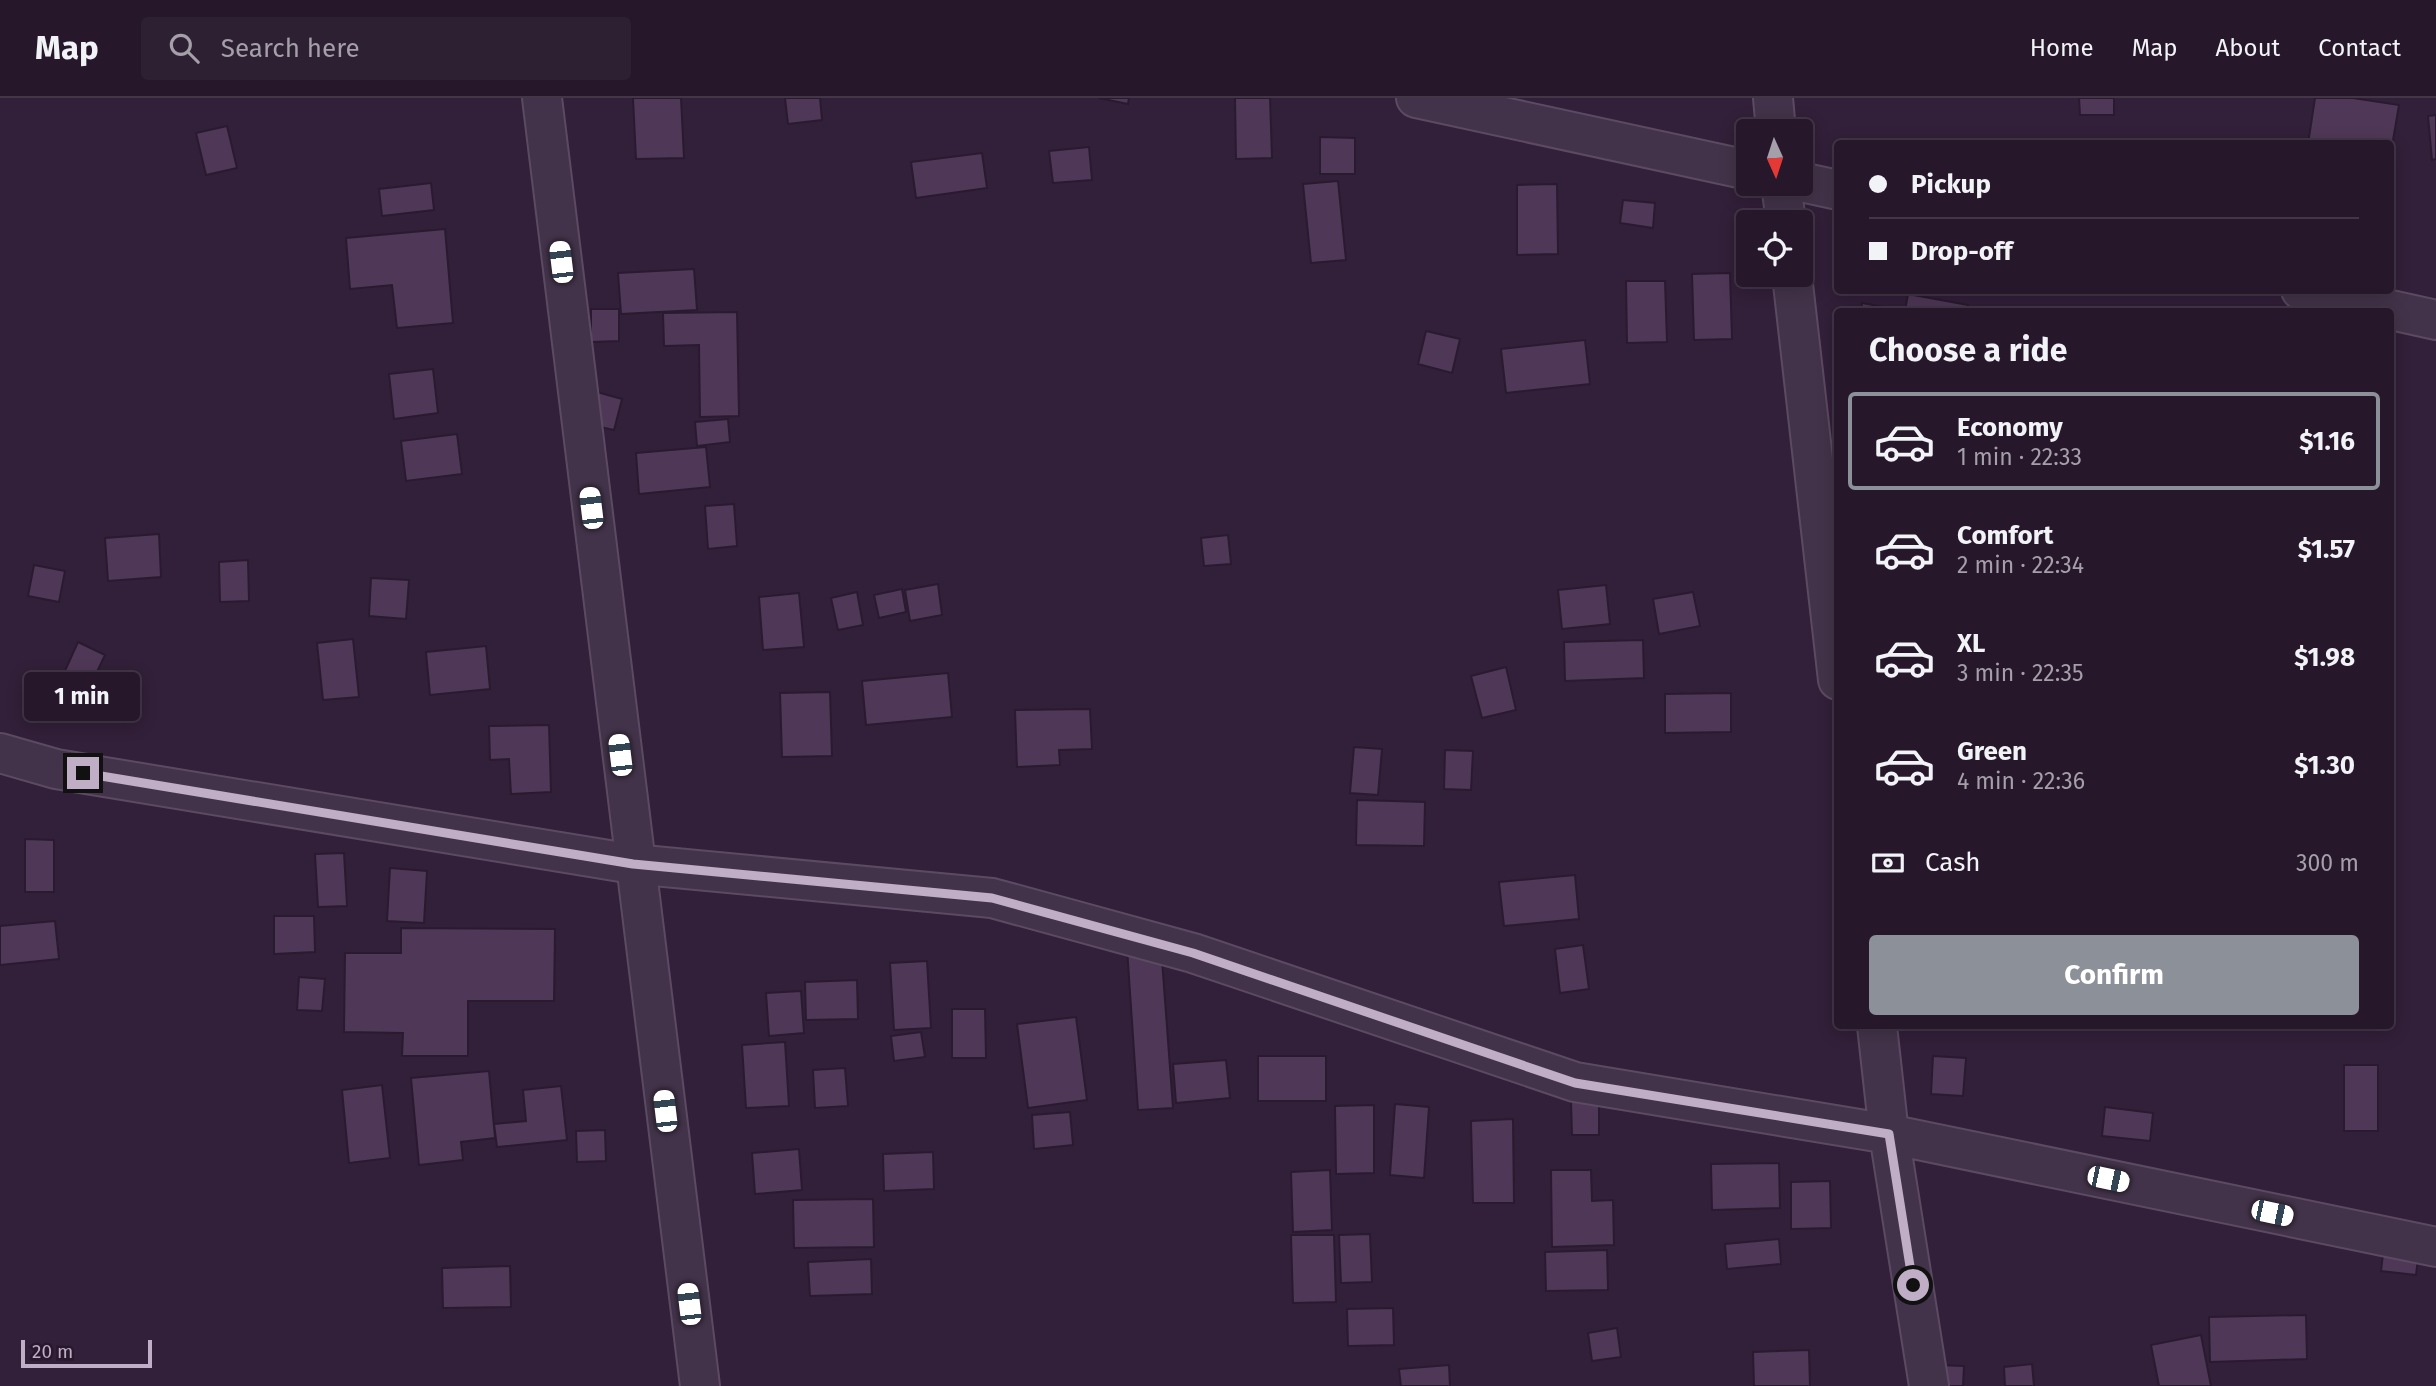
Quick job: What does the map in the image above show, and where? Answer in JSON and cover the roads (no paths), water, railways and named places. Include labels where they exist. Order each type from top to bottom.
[{"type":"street","points":[[542,98],[633,864],[700,1386]]},
{"type":"street","points":[[1416,98],[1736,167]]},
{"type":"street","points":[[1773,98],[1775,119]]},
{"type":"street","points":[[1813,185],[1834,189]]},
{"type":"street","points":[[1793,287],[1834,645]]},
{"type":"street","points":[[2319,294],[2382,308]]},
{"type":"street","points":[[2394,311],[2436,320]]},
{"type":"street","points":[[0,753],[56,769],[633,864],[992,898],[1193,953],[1575,1083],[1889,1134],[2436,1247]]},
{"type":"street","points":[[1877,1029],[1889,1134],[1929,1386]]}]
